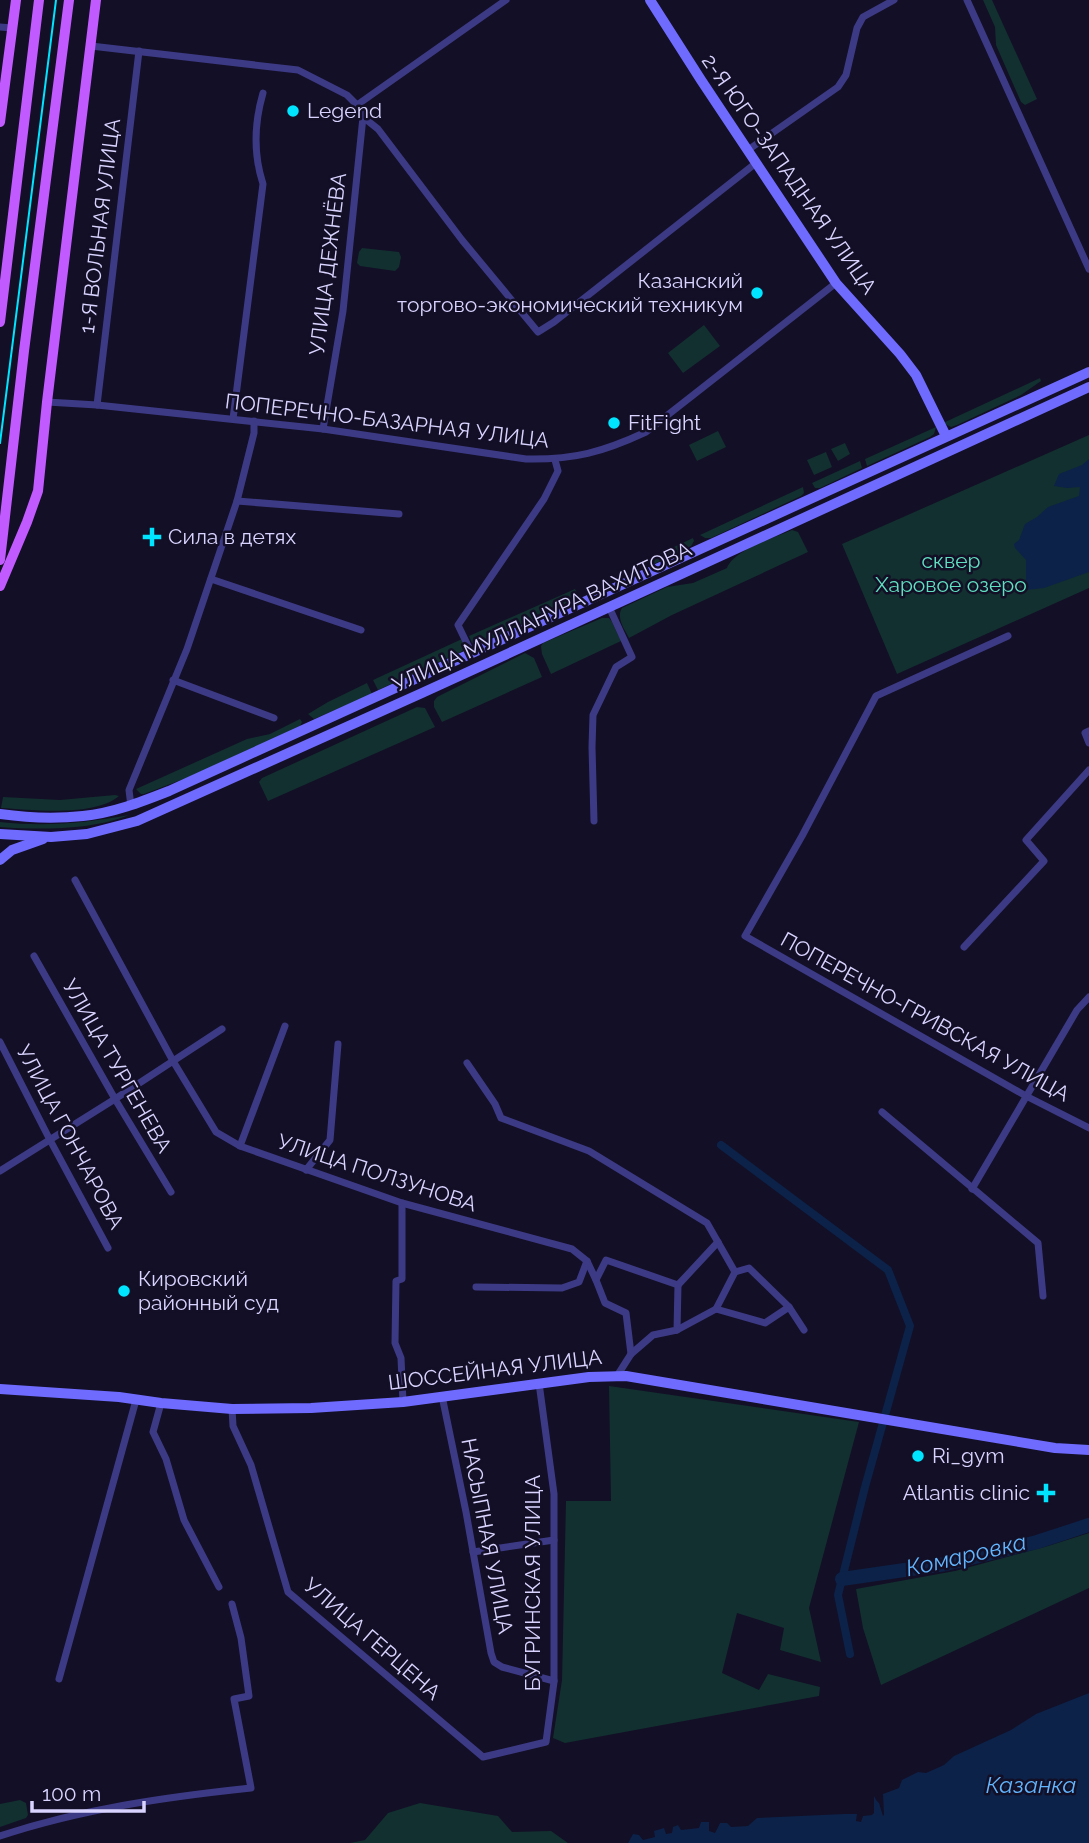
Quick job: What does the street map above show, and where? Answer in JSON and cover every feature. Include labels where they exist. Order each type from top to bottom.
[{"type":"main road","points":[[0,122],[16,0]]},
{"type":"main road","points":[[0,322],[39,0]]},
{"type":"main road","points":[[0,560],[69,0]]},
{"type":"main road","points":[[0,586],[38,491],[96,0]]},
{"type":"main road","name":"2-Я ЮГО-ЗАПАДНАЯ УЛИЦА","points":[[650,0],[836,283],[916,375],[946,436]]},
{"type":"main road","name":"УЛИЦА МУЛЛАНУРА ВАХИТОВА","points":[[0,814],[26,817],[86,816],[131,806],[169,791],[1089,372]]},
{"type":"main road","name":"УЛИЦА МУЛЛАНУРА ВАХИТОВА","points":[[0,834],[51,837],[87,834],[137,821],[1089,387]]},
{"type":"main road","points":[[0,860],[12,850],[51,837]]},
{"type":"main road","name":"ШОССЕЙНАЯ УЛИЦА","points":[[0,1389],[232,1409],[311,1408],[403,1402],[539,1383],[617,1376],[644,1378],[1074,1450],[1089,1450]]},
{"type":"street","points":[[357,105],[506,0]]},
{"type":"street","points":[[748,150],[838,87],[846,75],[857,28],[863,17],[894,0]]},
{"type":"street","points":[[967,0],[1089,269]]},
{"type":"street","points":[[0,27],[12,28]]},
{"type":"street","points":[[91,46],[298,70],[347,95],[357,105],[363,117],[378,129],[462,240],[538,332],[756,163]]},
{"type":"street","name":"1-Я ВОЛЬНАЯ УЛИЦА","points":[[97,405],[139,51]]},
{"type":"street","points":[[233,419],[263,184],[254,141],[257,113],[263,93]]},
{"type":"street","name":"УЛИЦА ДЕЖНЁВА","points":[[323,429],[343,311],[363,117]]},
{"type":"street","name":"ПОПЕРЕЧНО-БАЗАРНАЯ УЛИЦА","points":[[47,402],[254,421],[526,459],[555,460],[611,448],[646,432],[836,283]]},
{"type":"street","points":[[131,806],[129,790],[187,649],[237,501],[254,433],[254,421]]},
{"type":"street","points":[[471,654],[458,625],[544,499],[558,471],[555,460]]},
{"type":"street","points":[[237,501],[399,514]]},
{"type":"street","points":[[211,579],[361,630]]},
{"type":"street","points":[[594,821],[593,715],[616,667],[632,657],[610,607]]},
{"type":"street","name":"ПОПЕРЕЧНО-ГРИВСКАЯ УЛИЦА","points":[[1008,636],[876,696],[802,836],[745,936],[1026,1096],[1089,1128]]},
{"type":"street","points":[[173,680],[274,718]]},
{"type":"street","points":[[1087,732],[1089,743]]},
{"type":"street","points":[[964,947],[1044,860],[1026,840],[1089,770]]},
{"type":"street","name":"УЛИЦА ПОЛЗУНОВА","points":[[75,880],[173,1061],[216,1132],[240,1146],[402,1203],[572,1249],[587,1261]]},
{"type":"street","name":"УЛИЦА ТУРГЕНЕВА","points":[[34,957],[171,1192]]},
{"type":"street","points":[[972,1189],[1077,1010],[1089,997]]},
{"type":"street","points":[[240,1146],[285,1026]]},
{"type":"street","points":[[0,1171],[222,1029]]},
{"type":"street","name":"УЛИЦА ГОНЧАРОВА","points":[[0,1042],[108,1248]]},
{"type":"street","points":[[306,1170],[330,1140],[338,1044]]},
{"type":"street","points":[[467,1063],[495,1104],[501,1118],[589,1151],[707,1223],[735,1272]]},
{"type":"street","points":[[882,1112],[1038,1243],[1043,1296]]},
{"type":"street","points":[[402,1203],[402,1279],[396,1281],[395,1343],[401,1358],[403,1402]]},
{"type":"street","points":[[677,1330],[678,1285],[718,1242]]},
{"type":"street","points":[[596,1280],[606,1260],[678,1285]]},
{"type":"street","points":[[587,1261],[605,1303],[626,1313],[631,1354]]},
{"type":"street","points":[[476,1287],[562,1288],[579,1282],[587,1261]]},
{"type":"street","points":[[617,1376],[631,1354],[653,1335],[677,1330],[716,1308],[735,1272],[749,1268],[789,1307],[804,1330]]},
{"type":"street","points":[[716,1308],[765,1323],[789,1307]]},
{"type":"street","name":"БУГРИНСКАЯ УЛИЦА","points":[[539,1383],[554,1494],[554,1681],[546,1742]]},
{"type":"street","name":"НАСЫПНАЯ УЛИЦА","points":[[442,1396],[494,1662],[502,1667],[554,1681]]},
{"type":"street","points":[[59,1679],[136,1399]]},
{"type":"street","points":[[161,1403],[153,1432],[166,1459],[184,1520],[219,1587]]},
{"type":"street","name":"УЛИЦА ГЕРЦЕНА","points":[[232,1409],[233,1426],[251,1465],[288,1592],[483,1757],[546,1742]]},
{"type":"street","points":[[474,1552],[554,1540]]},
{"type":"street","points":[[0,1836],[34,1825],[124,1805],[251,1788],[234,1699],[249,1696],[241,1638],[232,1604]]},
{"type":"green space","points":[[983,0],[992,0],[1037,99],[1025,105],[1021,102],[996,45],[995,27]]},
{"type":"green space","points":[[362,248],[399,252],[399,267],[395,271],[360,266],[357,263]]},
{"type":"green space","points":[[704,325],[720,346],[683,373],[668,353]]},
{"type":"green space","points":[[1040,378],[1041,381],[1021,395],[957,425],[951,427],[943,423]]},
{"type":"green space","points":[[936,427],[930,437],[867,466],[865,459]]},
{"type":"green space","points":[[718,431],[726,447],[697,461],[689,445]]},
{"type":"green space","name":"сквер Харовое озеро","points":[[1089,435],[1089,588],[897,674],[842,544]]},
{"type":"green space","points":[[845,443],[850,454],[838,461],[831,449]]},
{"type":"green space","points":[[826,452],[832,467],[814,475],[807,460]]},
{"type":"green space","points":[[860,461],[862,468],[820,488],[815,488],[812,483]]},
{"type":"green space","points":[[803,487],[804,493],[801,496],[711,538],[700,535]]},
{"type":"green space","points":[[792,530],[798,532],[808,552],[672,615],[629,638],[620,619],[622,608],[667,587],[693,583],[727,568],[746,550]]},
{"type":"green space","points":[[693,538],[691,546],[654,564],[655,556]]},
{"type":"green space","points":[[575,589],[578,595],[561,607],[478,644],[472,643],[469,636]]},
{"type":"green space","points":[[602,618],[609,618],[621,641],[551,674],[542,654],[543,643]]},
{"type":"green space","points":[[462,639],[464,649],[461,652],[378,690],[373,680]]},
{"type":"green space","points":[[525,653],[534,658],[542,677],[442,722],[434,707],[437,697]]},
{"type":"green space","points":[[367,683],[372,694],[314,719],[308,714],[328,702]]},
{"type":"green space","points":[[417,707],[425,708],[435,727],[268,801],[259,782],[262,778]]},
{"type":"green space","points":[[300,719],[300,726],[189,777],[144,794],[136,789],[247,739],[270,734]]},
{"type":"green space","points":[[119,796],[108,803],[79,810],[1,808],[3,797],[60,800]]},
{"type":"green space","points":[[129,815],[83,826],[0,827],[0,822],[65,823]]},
{"type":"green space","points":[[609,1386],[859,1422],[809,1608],[821,1662],[780,1650],[784,1628],[737,1613],[722,1673],[759,1690],[768,1674],[820,1687],[819,1696],[565,1743],[553,1738],[562,1680],[566,1501],[611,1501]]},
{"type":"green space","points":[[1089,1533],[1089,1588],[881,1685],[863,1628],[856,1589],[955,1571]]},
{"type":"green space","points":[[20,1800],[26,1803],[26,1818],[0,1827],[0,1804]]},
{"type":"green space","points":[[420,1803],[498,1816],[512,1832],[551,1831],[568,1843],[350,1843],[365,1840],[388,1813]]},
{"type":"water","points":[[1089,459],[1089,572],[1044,588],[1026,590],[1021,586],[1026,579],[1026,560],[1014,544],[1019,540],[1025,524],[1048,507],[1079,496],[1080,487],[1054,486],[1059,474],[1082,465]]},
{"type":"water","name":"Казанка","points":[[1089,1693],[1089,1843],[628,1843],[633,1834],[639,1835],[643,1840],[655,1837],[654,1831],[664,1828],[666,1834],[672,1833],[673,1827],[678,1825],[681,1830],[699,1828],[701,1822],[709,1822],[709,1831],[715,1833],[720,1823],[727,1823],[731,1827],[748,1826],[757,1818],[857,1814],[856,1821],[861,1822],[863,1816],[874,1813],[874,1796],[883,1816],[883,1794],[899,1788],[902,1780],[918,1772],[926,1773],[944,1765],[954,1756],[1011,1730],[1036,1714]]},
{"type":"waterway","points":[[721,1145],[888,1270],[910,1326],[838,1595],[850,1654]]},
{"type":"waterway","name":"Комаровка","points":[[842,1579],[946,1564],[1037,1542],[1089,1525]]},
{"type":"tram line","points":[[0,443],[56,0]]},
{"type":"place","name":"Legend","points":[[293,111]]},
{"type":"place","name":"Казанский торгово-экономический техникум","points":[[757,293]]},
{"type":"place","name":"FitFight","points":[[614,423]]},
{"type":"place","name":"Сила в детях","points":[[152,537]]},
{"type":"place","name":"Кировский районный суд","points":[[124,1291]]},
{"type":"place","name":"Ri_gym","points":[[918,1456]]},
{"type":"place","name":"Atlantis clinic","points":[[1046,1493]]}]
